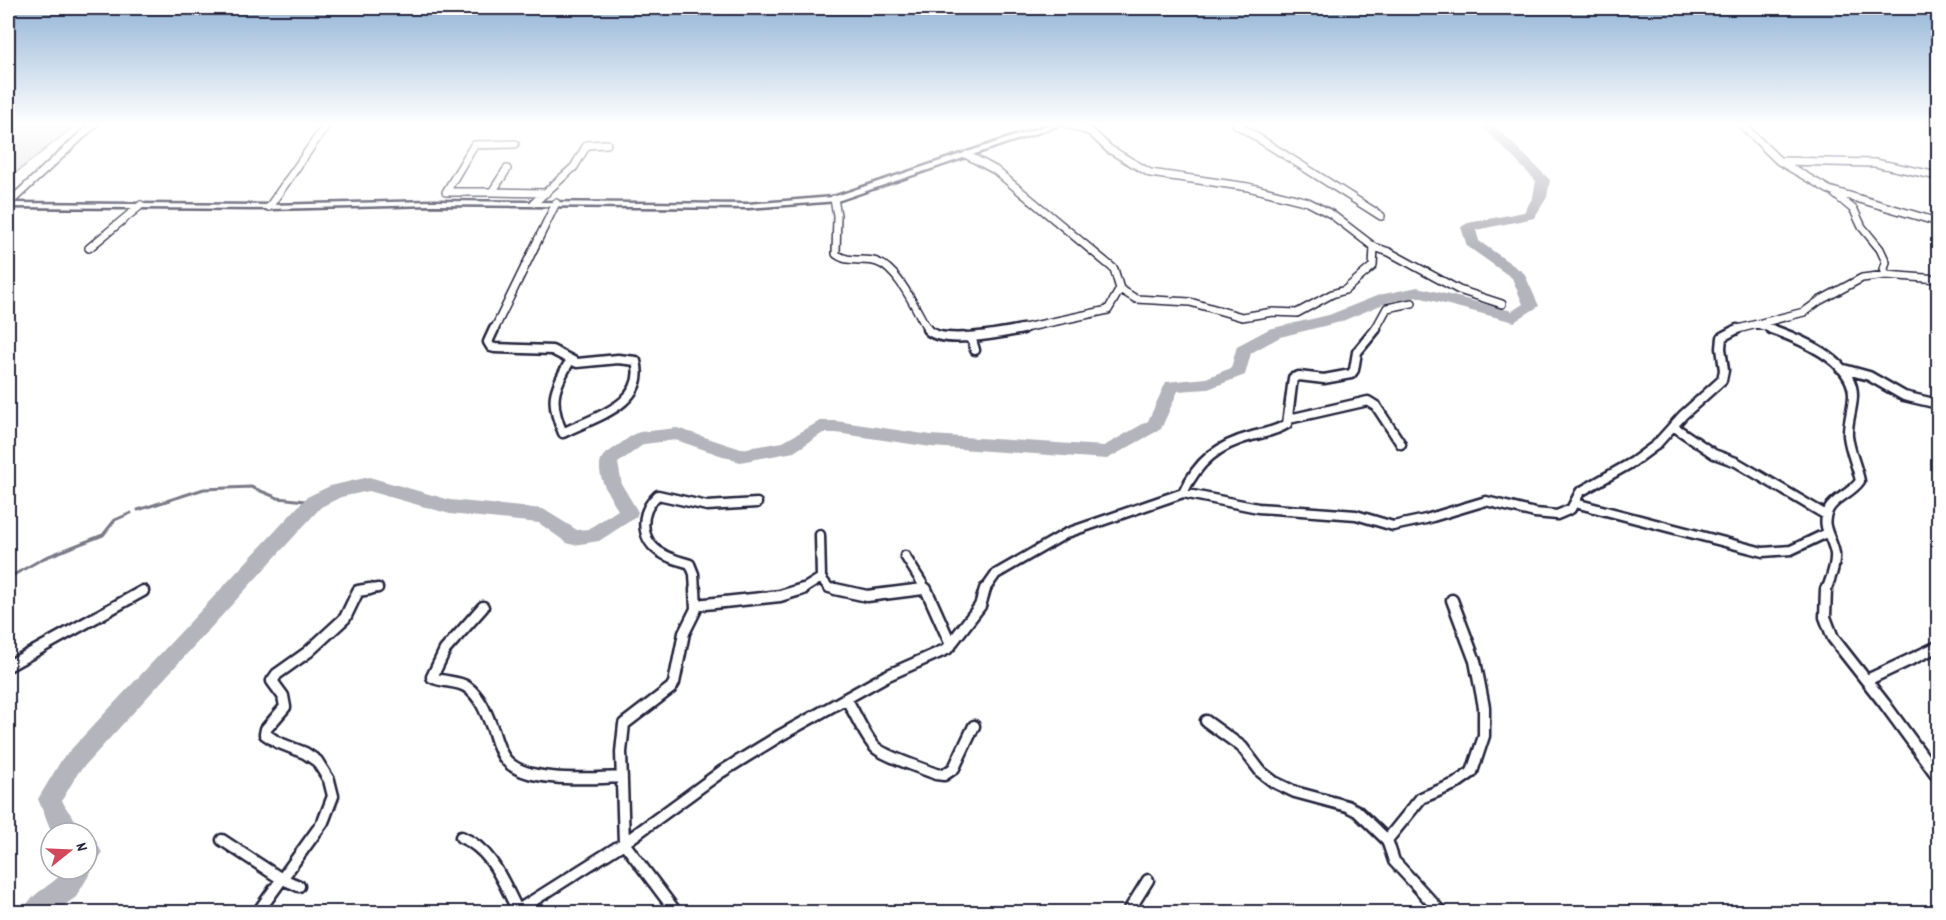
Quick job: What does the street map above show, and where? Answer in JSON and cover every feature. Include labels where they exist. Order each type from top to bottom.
[{"type":"street","points":[[8,204],[48,167]]},
{"type":"street","points":[[269,207],[297,167]]},
{"type":"street","points":[[461,167],[446,192],[546,192]]},
{"type":"street","points":[[534,203],[574,167]]},
{"type":"street","points":[[8,204],[269,207],[433,202],[748,206],[834,199],[931,167]]},
{"type":"street","points":[[991,167],[1114,269],[1120,289],[1136,299],[1190,302],[1242,317],[1273,312],[1297,313],[1332,294],[1345,290],[1358,281],[1373,266],[1374,247]]},
{"type":"street","points":[[1140,167],[1150,173],[1248,187],[1308,202],[1331,214],[1374,247],[1389,252],[1459,290],[1502,304]]},
{"type":"street","points":[[1303,167],[1380,216]]},
{"type":"street","points":[[1789,167],[1829,190],[1854,210],[1862,226],[1880,249],[1886,262],[1884,269],[1886,275]]},
{"type":"street","points":[[1894,167],[1938,176]]},
{"type":"street","points":[[492,192],[507,169]]},
{"type":"street","points":[[1829,190],[1938,222]]},
{"type":"street","points":[[834,199],[837,215],[836,254],[838,257],[882,264],[889,270],[932,335],[967,337],[1078,319],[1108,310],[1120,289]]},
{"type":"street","points":[[556,204],[488,342],[491,347],[495,348],[552,350],[559,352],[570,361],[583,364],[627,359],[636,361],[639,371],[630,395],[613,411],[563,433],[558,422],[553,391],[570,361]]},
{"type":"street","points":[[89,248],[141,205]]},
{"type":"street","points":[[461,837],[473,840],[484,849],[516,912],[624,843],[721,772],[781,735],[847,700],[886,676],[947,649],[980,606],[984,590],[996,574],[1067,533],[1183,493],[1269,510],[1356,515],[1393,526],[1426,519],[1486,501],[1550,515],[1568,512],[1580,492],[1597,484],[1656,445],[1722,380],[1724,376],[1722,337],[1737,329],[1804,312],[1819,301],[1862,278],[1886,275],[1938,279]]},
{"type":"street","points":[[1183,493],[1193,473],[1208,454],[1216,448],[1284,426],[1289,419],[1293,378],[1299,376],[1324,379],[1351,374],[1354,370],[1356,352],[1375,331],[1387,308],[1412,303]]},
{"type":"street","points":[[1757,324],[1809,344],[1830,357],[1851,385],[1853,394],[1848,412],[1848,440],[1860,481],[1856,487],[1835,501],[1826,515],[1827,533],[1835,556],[1823,599],[1826,619],[1835,642],[1867,680],[1938,777]]},
{"type":"street","points":[[967,337],[972,340],[975,350]]},
{"type":"street","points":[[1840,368],[1869,376],[1904,396],[1938,404]]},
{"type":"street","points":[[1289,419],[1368,401],[1376,406],[1401,444]]},
{"type":"street","points":[[1673,426],[1714,454],[1736,462],[1826,515]]},
{"type":"street","points":[[675,912],[624,843],[622,729],[628,720],[671,688],[684,633],[696,605],[693,568],[690,564],[662,554],[644,531],[642,519],[658,495],[707,506],[757,503]]},
{"type":"street","points":[[1575,503],[1667,526],[1731,546],[1764,552],[1791,550],[1827,533]]},
{"type":"street","points":[[820,535],[821,578],[829,588],[867,596],[924,589]]},
{"type":"street","points":[[905,556],[951,645]]},
{"type":"street","points":[[696,605],[803,590],[814,585],[821,578]]},
{"type":"street","points":[[258,912],[280,878],[327,816],[333,794],[332,785],[311,755],[272,740],[265,734],[266,729],[285,707],[283,696],[272,681],[277,674],[308,652],[345,618],[350,612],[358,591],[378,588]]},
{"type":"street","points":[[8,666],[143,591]]},
{"type":"street","points":[[1387,840],[1421,798],[1455,784],[1472,772],[1484,736],[1484,707],[1475,661],[1452,600]]},
{"type":"street","points":[[483,607],[453,639],[433,670],[432,677],[459,684],[471,691],[489,717],[503,757],[513,766],[558,776],[622,777]]},
{"type":"street","points":[[1867,680],[1935,648]]},
{"type":"street","points":[[847,700],[860,720],[867,737],[877,749],[936,774],[944,775],[954,768],[974,726]]},
{"type":"street","points":[[1206,721],[1242,747],[1261,772],[1274,782],[1308,796],[1347,806],[1368,820],[1387,840],[1394,861],[1441,912]]},
{"type":"street","points":[[222,840],[280,878],[299,886]]},
{"type":"street","points":[[1128,912],[1148,880]]},
{"type":"shaded area","points":[[8,167],[23,167],[8,179]]},
{"type":"waterway","points":[[59,821],[50,799],[70,766],[314,502],[337,491],[369,484],[450,507],[543,516],[574,538],[592,536],[629,512],[613,486],[609,461],[640,438],[677,434],[740,456],[788,448],[820,427],[836,427],[931,441],[1107,453],[1155,425],[1172,386],[1208,383],[1239,371],[1243,350],[1275,333],[1334,319],[1384,298],[1418,292],[1514,317],[1531,306],[1519,276],[1472,243],[1468,227],[1529,215],[1540,197],[1543,180],[1530,167]]},
{"type":"waterway","points":[[138,510],[204,489],[251,487],[278,498],[314,502]]},
{"type":"waterway","points":[[8,578],[44,558],[103,535],[115,520],[131,513]]},
{"type":"waterway","points":[[35,912],[67,888],[71,881]]}]
